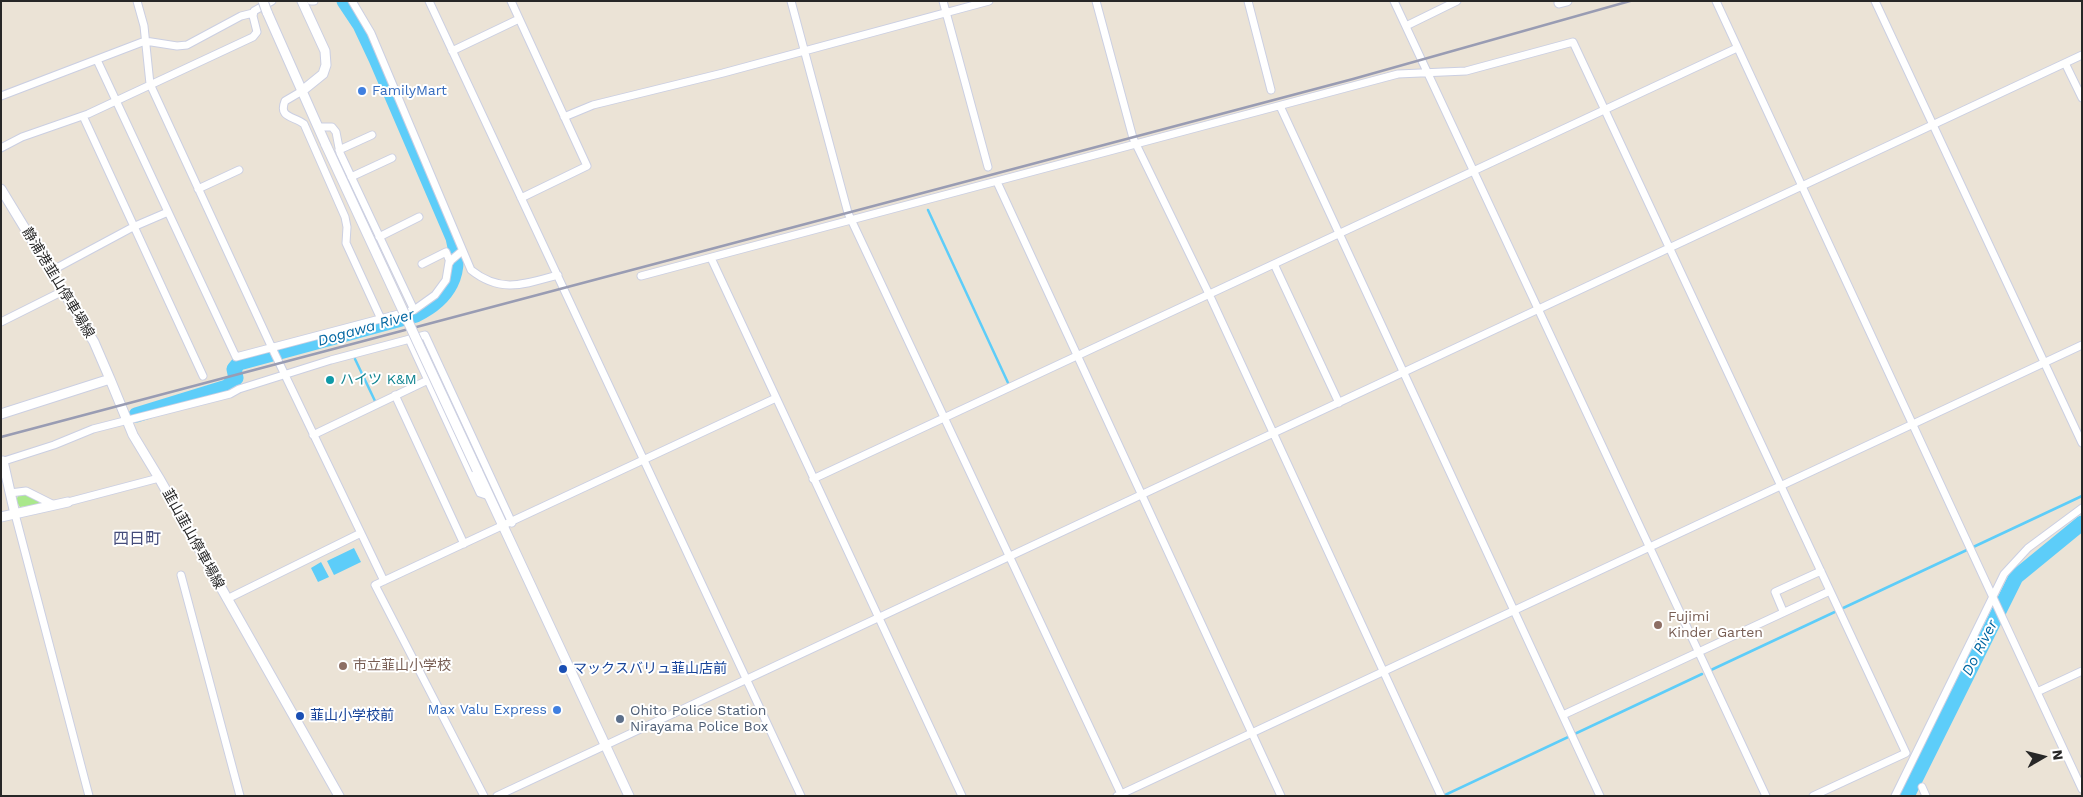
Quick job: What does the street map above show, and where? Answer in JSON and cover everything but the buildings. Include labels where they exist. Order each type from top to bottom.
[{"type":"main road","points":[[264,1],[267,12],[326,145],[630,796]]},
{"type":"main road","points":[[302,1],[326,58],[323,74],[302,91]]},
{"type":"main road","name":"静浦港韮山停車場線","points":[[1,189],[94,342],[110,378]]},
{"type":"main road","points":[[1,414],[110,378]]},
{"type":"main road","name":"韮山韮山停車場線","points":[[110,378],[138,445],[339,796]]},
{"type":"main road","points":[[2,461],[15,514]]},
{"type":"main road","points":[[1,517],[68,502]]},
{"type":"street","points":[[137,1],[145,42],[150,84],[313,435],[384,581]]},
{"type":"street","points":[[1,96],[145,42],[182,46],[242,16],[253,13],[259,6],[272,1]]},
{"type":"street","points":[[352,1],[371,33],[471,270],[485,280],[500,286],[526,284],[558,275]]},
{"type":"street","points":[[429,1],[801,796]]},
{"type":"street","points":[[511,1],[587,166],[521,198]]},
{"type":"street","points":[[791,1],[845,204],[1120,795],[1514,609],[2082,345]]},
{"type":"street","points":[[943,1],[988,167]]},
{"type":"street","points":[[564,117],[593,105],[723,73],[989,1]]},
{"type":"street","points":[[1096,1],[1136,145],[1209,294],[1441,796]]},
{"type":"street","points":[[1248,1],[1272,90]]},
{"type":"street","points":[[1394,1],[1766,796]]},
{"type":"street","points":[[1406,26],[1457,1]]},
{"type":"street","points":[[1716,1],[2082,789]]},
{"type":"street","points":[[1875,1],[2082,443]]},
{"type":"street","points":[[1,148],[22,137],[83,116],[255,35],[257,29],[253,13]]},
{"type":"street","points":[[452,51],[520,19]]},
{"type":"street","points":[[641,276],[1398,74],[1466,71],[1574,42],[1906,753],[1913,759]]},
{"type":"street","points":[[813,478],[1737,48]]},
{"type":"street","points":[[497,796],[1932,124],[2082,56]]},
{"type":"street","points":[[97,60],[236,357],[273,349],[414,310],[429,301],[441,288],[451,260],[462,252]]},
{"type":"street","points":[[2066,63],[2082,98]]},
{"type":"street","points":[[302,91],[285,101],[284,112],[287,117],[304,124],[318,152],[346,222],[346,243],[381,319]]},
{"type":"street","points":[[1280,106],[1600,796]]},
{"type":"street","points":[[83,116],[203,376]]},
{"type":"street","points":[[318,127],[332,127],[336,132],[339,150],[414,310]]},
{"type":"street","points":[[339,150],[372,134]]},
{"type":"street","points":[[351,177],[392,158]]},
{"type":"street","points":[[198,190],[239,170]]},
{"type":"street","points":[[997,182],[1280,796]]},
{"type":"street","points":[[51,271],[133,227],[168,212]]},
{"type":"street","points":[[379,237],[419,218]]},
{"type":"street","points":[[422,264],[446,252],[451,260]]},
{"type":"street","points":[[711,258],[962,796]]},
{"type":"street","points":[[1274,264],[1339,403]]},
{"type":"street","points":[[1,322],[62,291]]},
{"type":"street","points":[[2,461],[54,445],[93,430],[230,394],[239,389],[285,375],[425,335],[512,523]]},
{"type":"street","points":[[409,339],[480,493],[483,496],[489,496]]},
{"type":"street","points":[[313,435],[428,380]]},
{"type":"street","points":[[395,396],[464,544]]},
{"type":"street","points":[[484,796],[375,586],[776,398]]},
{"type":"street","points":[[68,502],[158,478]]},
{"type":"street","points":[[10,493],[26,491],[54,505]]},
{"type":"street","points":[[1895,796],[2004,574],[2028,548],[2082,508]]},
{"type":"street","points":[[15,514],[89,796]]},
{"type":"street","points":[[227,599],[361,533]]},
{"type":"street","points":[[1783,612],[1775,592],[1821,571]]},
{"type":"street","points":[[181,575],[240,796]]},
{"type":"street","points":[[1563,714],[1830,590]]},
{"type":"street","points":[[2038,692],[2082,671]]},
{"type":"street","points":[[1813,796],[1906,753]]},
{"type":"street","points":[[1922,787],[1926,796]]},
{"type":"green space","points":[[23,493],[36,499],[40,504],[20,507],[16,501],[18,496]]},
{"type":"water","points":[[354,548],[361,562],[334,575],[327,561]]},
{"type":"water","points":[[321,562],[329,577],[318,582],[311,568]]},
{"type":"waterway","name":"Dogawa River","points":[[136,415],[227,387],[236,378],[234,369],[239,363],[416,315],[437,301],[451,284],[456,263],[453,238],[376,59],[360,25],[344,1]]},
{"type":"waterway","points":[[928,210],[1009,385]]},
{"type":"waterway","points":[[355,359],[375,401]]},
{"type":"waterway","points":[[1711,670],[2082,496]]},
{"type":"waterway","name":"Do River","points":[[1907,796],[2016,577],[2082,523]]},
{"type":"waterway","points":[[1443,796],[1702,674]]},
{"type":"railway","points":[[1,437],[1353,79],[1630,1]]},
{"type":"place","name":"FamilyMart","points":[[362,91]]},
{"type":"place","name":"ハイツ K&M","points":[[330,380]]},
{"type":"place","name":"Fujimi Kinder Garten","points":[[1658,625]]},
{"type":"place","name":"市立韮山小学校","points":[[343,666]]},
{"type":"place","name":"マックスバリュ韮山店前","points":[[563,669]]},
{"type":"place","name":"Max Valu Express","points":[[557,710]]},
{"type":"place","name":"韮山小学校前","points":[[300,716]]},
{"type":"place","name":"Ohito Police Station Nirayama Police Box","points":[[620,719]]},
{"type":"district","name":"四日町","points":[[137,539]]}]
